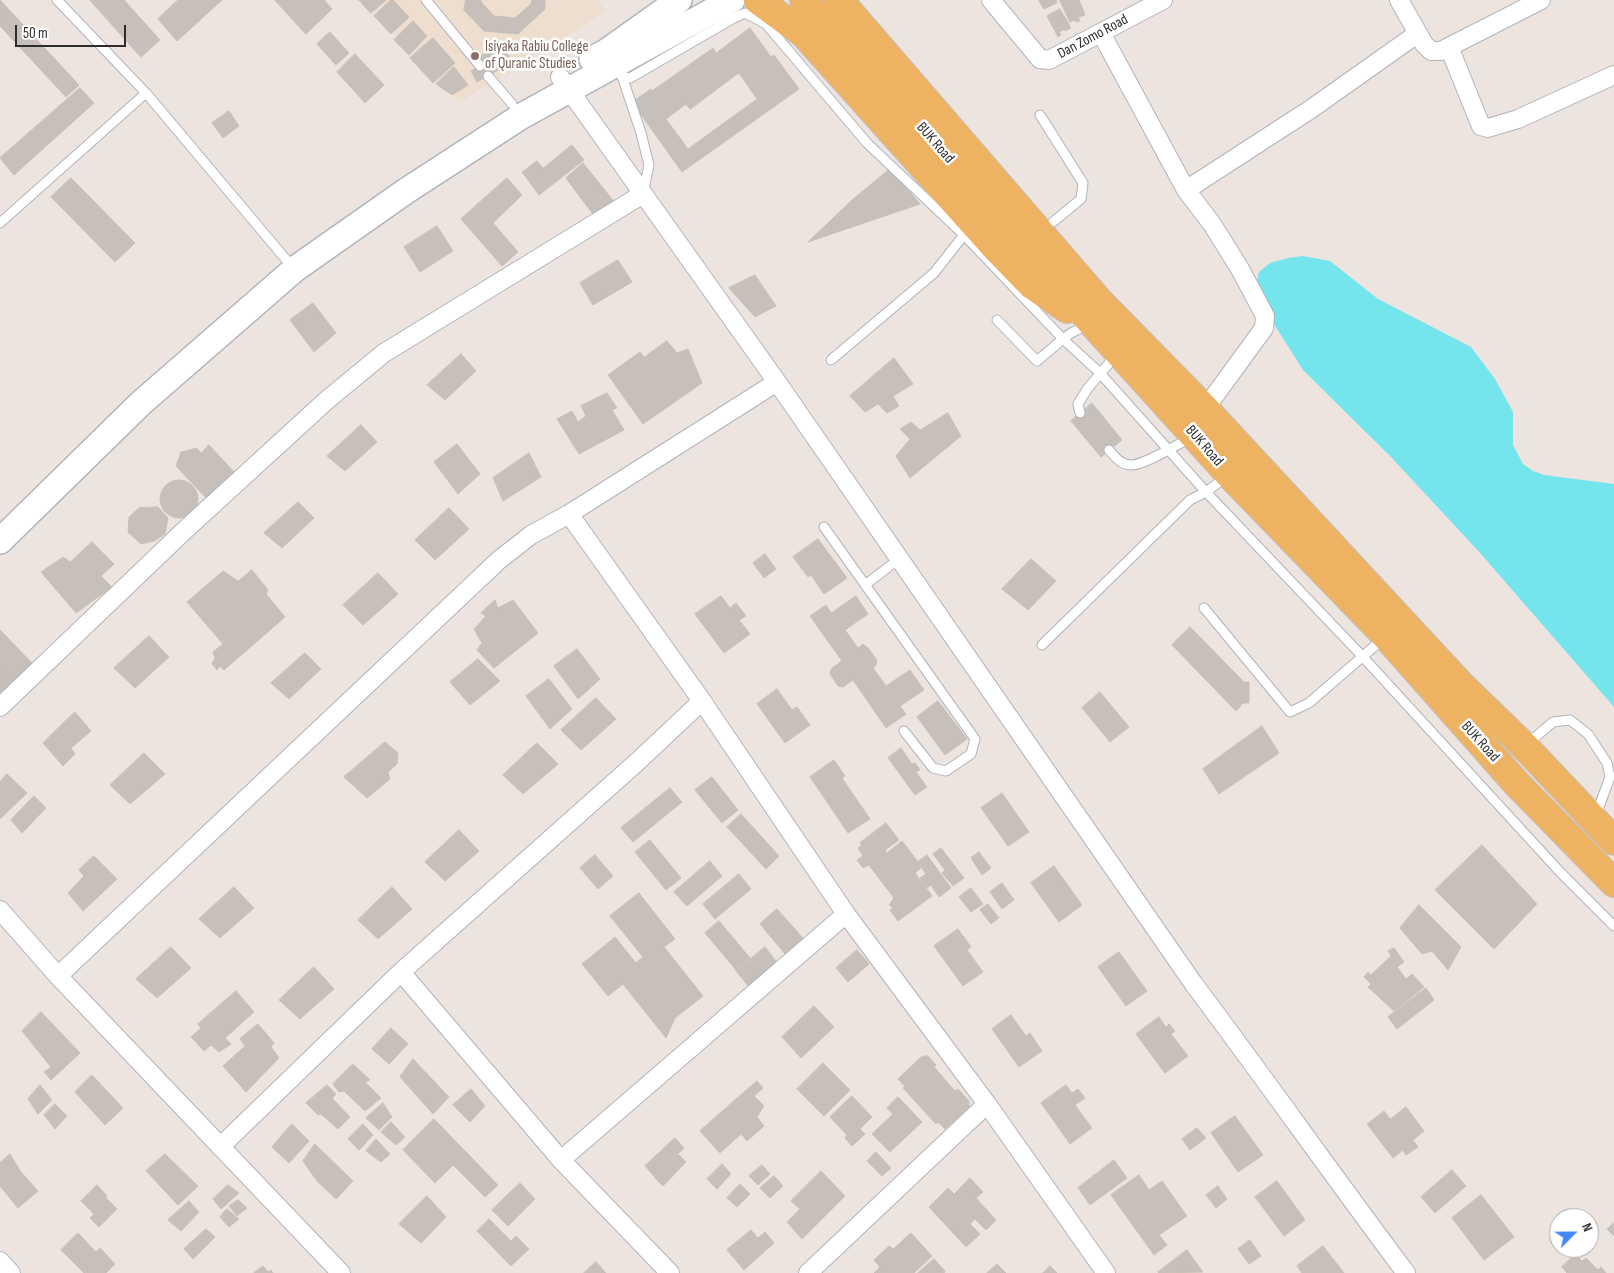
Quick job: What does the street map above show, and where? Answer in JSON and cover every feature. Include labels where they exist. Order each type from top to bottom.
[{"type":"main road","points":[[0,541],[290,263],[520,117],[679,0]]},
{"type":"main road","points":[[0,519],[131,392],[397,178],[512,104],[565,83],[618,71],[732,0]]},
{"type":"main road","points":[[758,0],[804,34],[889,131],[968,229],[1032,285],[1056,303],[1096,312],[1083,267],[1053,222],[926,79],[863,0]]},
{"type":"main road","name":"BUK Road","points":[[804,0],[1096,312],[1205,409],[1460,684],[1524,746],[1614,841]]},
{"type":"main road","name":"BUK Road","points":[[839,0],[1096,312],[1119,352],[1229,474],[1386,636],[1517,784],[1614,883]]},
{"type":"street","name":"Dan Zomo Road","points":[[991,0],[1040,59],[1049,60],[1163,0]]},
{"type":"street","points":[[1399,0],[1417,34],[1431,51],[1441,51],[1541,0]]},
{"type":"street","points":[[1101,32],[1186,190],[1212,224],[1240,269],[1265,320],[1264,328],[1205,409]]},
{"type":"street","points":[[1186,190],[1311,109],[1417,34]]},
{"type":"street","points":[[1449,47],[1481,126],[1488,128],[1518,119],[1614,75]]},
{"type":"street","points":[[565,83],[777,382],[1193,983],[1406,1273]]},
{"type":"street","points":[[0,707],[193,522],[327,400],[384,353],[643,194]]},
{"type":"street","points":[[58,976],[499,560],[531,536],[777,382]]},
{"type":"street","points":[[568,514],[702,701],[846,914],[987,1104],[1106,1273]]},
{"type":"street","points":[[220,1147],[401,972],[636,763],[702,701]]},
{"type":"street","points":[[0,910],[58,976],[341,1273]]},
{"type":"street","points":[[561,1160],[846,914]]},
{"type":"street","points":[[401,972],[561,1160],[670,1273]]},
{"type":"street","points":[[808,1273],[987,1104]]},
{"type":"street","points":[[0,1261],[11,1273]]},
{"type":"lane","points":[[57,0],[146,93],[290,263]]},
{"type":"lane","points":[[426,0],[480,66]]},
{"type":"lane","points":[[618,71],[630,78],[745,13],[766,24],[866,143],[968,229],[1063,339],[1100,373],[1206,492],[1363,657],[1560,872],[1614,926]]},
{"type":"lane","points":[[618,71],[642,133],[649,165],[643,194]]},
{"type":"lane","points":[[488,76],[512,104]]},
{"type":"lane","points":[[0,223],[146,93]]},
{"type":"lane","points":[[1040,116],[1083,183],[1081,199],[1053,222]]},
{"type":"lane","points":[[831,360],[934,273],[968,229]]},
{"type":"lane","points":[[998,320],[1037,361],[1096,312]]},
{"type":"lane","points":[[1080,413],[1078,404],[1088,388],[1119,352]]},
{"type":"lane","points":[[1109,450],[1119,462],[1131,465],[1146,461],[1195,436]]},
{"type":"lane","points":[[1042,645],[1190,500],[1206,492],[1229,474]]},
{"type":"lane","points":[[824,527],[975,739],[970,754],[946,771],[933,768],[904,731]]},
{"type":"lane","points":[[865,584],[899,559]]},
{"type":"lane","points":[[1204,608],[1290,712],[1309,703],[1386,636]]},
{"type":"lane","points":[[1524,746],[1553,722],[1570,720],[1588,734],[1607,763],[1610,777],[1594,820]]},
{"type":"shaded area","name":"Isiyaka Rabiu College of Quranic Studies","points":[[364,0],[597,0],[606,11],[460,102]]},
{"type":"water","points":[[1303,256],[1330,261],[1378,299],[1471,347],[1495,379],[1513,412],[1513,445],[1523,464],[1533,471],[1544,475],[1614,484],[1614,707],[1481,554],[1391,457],[1303,370],[1272,321],[1256,285],[1259,272],[1270,263]]},
{"type":"building","points":[[0,0],[79,85],[66,97],[0,26]]},
{"type":"building","points":[[90,0],[124,0],[160,40],[141,57]]},
{"type":"building","points":[[178,0],[222,0],[177,41],[158,19]]},
{"type":"building","points":[[275,0],[324,0],[332,9],[306,34]]},
{"type":"building","points":[[359,0],[386,0],[371,13]]},
{"type":"building","points":[[391,0],[409,17],[391,34],[374,16]]},
{"type":"building","points":[[466,0],[481,0],[494,16],[515,18],[531,4],[532,0],[545,0],[545,9],[518,34],[484,31],[464,10]]},
{"type":"building","points":[[1039,0],[1056,0],[1057,3],[1044,9]]},
{"type":"building","points":[[1060,0],[1079,0],[1085,15],[1078,17],[1080,21],[1070,22]]},
{"type":"building","points":[[1060,9],[1071,28],[1059,32],[1061,35],[1058,37],[1047,16]]},
{"type":"building","points":[[413,21],[427,36],[409,55],[394,40]]},
{"type":"building","points":[[750,28],[771,57],[774,55],[799,89],[682,172],[632,102],[651,89],[652,91],[713,48],[716,53]],"holes":[[[739,73],[757,99],[688,149],[666,119],[686,104],[690,109]]]},
{"type":"building","points":[[330,32],[349,53],[336,65],[317,44]]},
{"type":"building","points":[[433,38],[455,63],[433,83],[410,58]]},
{"type":"building","points":[[493,49],[497,57],[506,52],[512,62],[477,82],[471,71],[482,65],[478,58]]},
{"type":"building","points":[[355,54],[384,85],[365,103],[337,72]]},
{"type":"building","points":[[454,67],[468,85],[452,95],[436,84]]},
{"type":"building","points":[[80,88],[94,103],[14,175],[0,158]]},
{"type":"building","points":[[229,111],[239,126],[223,138],[212,123]]},
{"type":"building","points":[[572,145],[584,160],[539,195],[522,172],[537,161],[543,168]]},
{"type":"building","points":[[583,163],[616,204],[595,217],[566,178]]},
{"type":"building","points":[[890,169],[920,204],[808,242],[852,200]]},
{"type":"building","points":[[71,178],[135,243],[115,262],[51,197]]},
{"type":"building","points":[[507,178],[522,195],[493,223],[518,252],[502,266],[461,219]]},
{"type":"building","points":[[437,226],[453,251],[420,272],[404,247]]},
{"type":"building","points":[[618,260],[632,282],[593,305],[580,283]]},
{"type":"building","points":[[755,275],[776,306],[755,317],[729,288]]},
{"type":"building","points":[[313,303],[336,333],[314,352],[290,320]]},
{"type":"building","points":[[667,341],[677,353],[688,349],[702,383],[643,424],[608,375],[640,352],[644,357]]},
{"type":"building","points":[[461,354],[476,371],[445,400],[427,385]]},
{"type":"building","points":[[894,358],[913,384],[893,396],[899,406],[887,413],[878,404],[865,412],[850,396]]},
{"type":"building","points":[[607,393],[617,408],[612,410],[624,430],[579,454],[557,419],[572,411],[578,422],[586,416],[581,406]]},
{"type":"building","points":[[1092,403],[1122,440],[1101,457],[1071,421]]},
{"type":"building","points":[[948,413],[961,436],[910,478],[896,456],[910,439],[900,429],[911,422],[920,430]]},
{"type":"building","points":[[361,425],[377,442],[345,471],[327,456]]},
{"type":"building","points":[[457,444],[480,474],[458,494],[434,462]]},
{"type":"building","points":[[209,445],[235,473],[207,499],[176,466],[181,452],[197,448],[201,453]]},
{"type":"building","points":[[529,453],[541,477],[503,501],[493,478]]},
{"type":"building","points":[[179,480],[193,485],[198,499],[193,513],[179,518],[165,513],[160,499],[165,485]]},
{"type":"building","points":[[298,502],[314,518],[282,548],[264,533]]},
{"type":"building","points":[[158,507],[168,518],[165,534],[154,541],[141,544],[128,532],[129,517],[139,508]]},
{"type":"building","points":[[449,508],[469,529],[435,560],[415,540]]},
{"type":"building","points":[[818,539],[847,578],[824,594],[811,575],[808,577],[793,557]]},
{"type":"building","points":[[92,542],[114,564],[101,576],[112,587],[76,613],[41,572],[63,557],[70,562]]},
{"type":"building","points":[[765,554],[776,569],[764,578],[753,563]]},
{"type":"building","points":[[1031,559],[1056,581],[1028,610],[1002,589]]},
{"type":"building","points":[[252,570],[268,590],[266,594],[285,617],[224,670],[220,666],[217,670],[212,664],[215,658],[213,652],[223,644],[187,602],[223,571],[238,581]]},
{"type":"building","points":[[378,573],[398,594],[363,625],[343,605]]},
{"type":"building","points":[[721,596],[730,608],[736,603],[746,616],[739,620],[750,634],[724,653],[695,614]]},
{"type":"building","points":[[856,596],[868,614],[845,630],[858,648],[863,644],[877,660],[873,668],[886,686],[910,670],[924,690],[900,706],[906,714],[886,728],[853,680],[843,687],[838,686],[830,674],[831,669],[842,661],[810,616],[826,605],[831,613]]},
{"type":"building","points":[[495,600],[498,608],[513,600],[538,633],[494,668],[477,650],[482,643],[474,629],[486,616],[481,613]]},
{"type":"building","points":[[1190,627],[1244,682],[1249,682],[1249,703],[1243,703],[1236,711],[1172,645]]},
{"type":"building","points":[[0,630],[34,665],[0,696]]},
{"type":"building","points":[[149,636],[169,657],[135,688],[114,668]]},
{"type":"building","points":[[577,649],[600,679],[578,699],[554,666]]},
{"type":"building","points":[[305,653],[321,669],[289,699],[271,683]]},
{"type":"building","points":[[478,659],[500,681],[470,705],[450,682]]},
{"type":"building","points":[[549,679],[572,709],[550,729],[526,696]]},
{"type":"building","points":[[777,689],[792,710],[797,707],[810,725],[785,743],[757,704]]},
{"type":"building","points":[[1100,692],[1129,727],[1110,742],[1082,708]]},
{"type":"building","points":[[596,698],[616,719],[581,750],[561,730]]},
{"type":"building","points":[[938,701],[967,739],[945,755],[917,717]]},
{"type":"building","points":[[75,712],[91,731],[71,748],[75,754],[63,766],[43,743]]},
{"type":"building","points":[[1262,726],[1279,753],[1219,794],[1203,769]]},
{"type":"building","points":[[385,742],[398,753],[397,764],[388,772],[390,779],[367,798],[344,777]]},
{"type":"building","points":[[537,743],[558,764],[523,794],[503,775]]},
{"type":"building","points":[[901,748],[912,764],[915,763],[920,770],[916,772],[927,787],[915,795],[888,758]]},
{"type":"building","points":[[144,753],[165,774],[130,804],[110,785]]},
{"type":"building","points":[[834,760],[845,776],[842,778],[870,819],[848,833],[810,777]]},
{"type":"building","points":[[7,774],[27,793],[0,819],[0,782]]},
{"type":"building","points":[[712,777],[738,810],[722,823],[695,790]]},
{"type":"building","points":[[670,788],[682,802],[633,842],[621,828]]},
{"type":"building","points":[[1002,793],[1029,832],[1008,846],[981,808]]},
{"type":"building","points":[[34,796],[46,808],[22,833],[11,820]]},
{"type":"building","points":[[741,814],[779,856],[766,869],[727,827]]},
{"type":"building","points":[[886,823],[899,840],[885,850],[887,853],[902,841],[922,867],[915,873],[932,896],[898,921],[890,910],[893,908],[889,905],[894,898],[869,865],[863,868],[857,860],[863,856],[858,848],[862,845],[860,843]]},
{"type":"building","points":[[459,830],[479,851],[445,881],[425,862]]},
{"type":"building","points":[[650,840],[681,878],[666,890],[635,852]]},
{"type":"building","points":[[1482,845],[1537,904],[1494,949],[1435,890]]},
{"type":"building","points":[[941,848],[964,878],[953,886],[942,873],[945,870],[933,854]]},
{"type":"building","points":[[979,852],[991,868],[982,875],[971,858]]},
{"type":"building","points":[[595,855],[613,876],[598,889],[580,868]]},
{"type":"building","points":[[927,855],[951,888],[939,897],[931,885],[927,888],[920,878],[926,874],[918,862]]},
{"type":"building","points":[[94,856],[117,879],[83,911],[68,893],[84,876],[79,870]]},
{"type":"building","points":[[710,861],[722,876],[687,906],[674,892]]},
{"type":"building","points":[[1054,866],[1082,905],[1059,922],[1031,883]]},
{"type":"building","points":[[739,874],[751,889],[715,919],[703,904]]},
{"type":"building","points":[[1002,883],[1014,900],[1002,909],[990,892]]},
{"type":"building","points":[[234,887],[254,908],[220,938],[199,919]]},
{"type":"building","points":[[392,887],[412,909],[378,939],[358,920]]},
{"type":"building","points":[[971,888],[983,904],[971,912],[959,897]]},
{"type":"building","points":[[639,893],[675,939],[664,947],[703,996],[675,1018],[666,1038],[623,984],[608,996],[582,964],[615,937],[636,963],[643,957],[610,916]]},
{"type":"building","points":[[988,904],[999,918],[991,924],[980,910]]},
{"type":"building","points":[[1419,905],[1461,947],[1448,970],[1432,951],[1422,954],[1400,928]]},
{"type":"building","points":[[777,909],[803,938],[785,954],[760,924]]},
{"type":"building","points":[[719,921],[750,958],[736,970],[705,933]]},
{"type":"building","points":[[958,929],[971,947],[967,950],[983,972],[963,986],[934,946]]},
{"type":"building","points":[[171,947],[191,968],[157,998],[136,979]]},
{"type":"building","points":[[765,947],[778,964],[750,988],[736,971]]},
{"type":"building","points":[[1394,948],[1404,962],[1397,967],[1406,979],[1412,974],[1424,987],[1394,1011],[1368,987],[1371,984],[1364,977],[1368,972],[1371,975],[1391,956],[1388,951]]},
{"type":"building","points":[[857,950],[869,964],[848,982],[836,968]]},
{"type":"building","points":[[1119,952],[1147,991],[1126,1006],[1098,967]]},
{"type":"building","points":[[314,967],[334,989],[300,1019],[279,1000]]},
{"type":"building","points":[[1426,988],[1434,1000],[1397,1029],[1388,1017]]},
{"type":"building","points":[[236,991],[254,1012],[225,1038],[231,1044],[219,1052],[211,1045],[204,1051],[191,1037],[201,1028],[198,1024]]},
{"type":"building","points":[[814,1006],[834,1027],[801,1058],[782,1037]]},
{"type":"building","points":[[41,1012],[80,1053],[51,1080],[44,1072],[51,1067],[22,1031]]},
{"type":"building","points":[[1011,1015],[1026,1036],[1030,1033],[1042,1051],[1019,1067],[992,1029]]},
{"type":"building","points":[[1159,1017],[1166,1027],[1169,1024],[1175,1031],[1171,1034],[1188,1056],[1165,1073],[1136,1034]]},
{"type":"building","points":[[258,1024],[274,1043],[271,1047],[279,1058],[246,1092],[223,1066],[245,1046],[240,1039]]},
{"type":"building","points":[[391,1028],[408,1044],[389,1064],[372,1049]]},
{"type":"building","points":[[928,1056],[936,1065],[934,1067],[955,1091],[958,1089],[969,1101],[969,1107],[945,1129],[938,1122],[936,1124],[903,1088],[905,1086],[898,1079],[921,1057]]},
{"type":"building","points":[[413,1059],[449,1097],[433,1114],[400,1077]]},
{"type":"building","points":[[823,1063],[850,1090],[824,1116],[797,1089]]},
{"type":"building","points":[[353,1064],[370,1080],[365,1082],[381,1098],[365,1111],[344,1091],[339,1092],[333,1084]]},
{"type":"building","points":[[92,1075],[123,1108],[105,1125],[75,1092]]},
{"type":"building","points":[[757,1081],[763,1088],[754,1096],[764,1106],[757,1117],[764,1126],[747,1141],[741,1134],[720,1153],[700,1131]]},
{"type":"building","points":[[40,1085],[52,1100],[38,1114],[28,1099]]},
{"type":"building","points":[[327,1085],[336,1094],[332,1098],[350,1117],[338,1129],[321,1114],[318,1115],[306,1103]]},
{"type":"building","points":[[1066,1085],[1072,1093],[1078,1089],[1085,1098],[1075,1105],[1092,1128],[1070,1144],[1041,1103]]},
{"type":"building","points":[[471,1089],[485,1106],[470,1122],[453,1105]]},
{"type":"building","points":[[852,1096],[872,1117],[860,1129],[865,1134],[852,1146],[845,1138],[847,1135],[830,1117]]},
{"type":"building","points":[[898,1097],[922,1122],[890,1152],[872,1134],[893,1114],[887,1108]]},
{"type":"building","points":[[383,1103],[392,1117],[379,1130],[366,1118]]},
{"type":"building","points":[[55,1104],[67,1116],[55,1129],[44,1115]]},
{"type":"building","points":[[1406,1107],[1424,1131],[1413,1140],[1418,1147],[1406,1155],[1403,1150],[1393,1158],[1367,1124],[1384,1111],[1390,1119]]},
{"type":"building","points":[[1235,1116],[1263,1155],[1238,1172],[1211,1133]]},
{"type":"building","points":[[434,1119],[498,1185],[485,1197],[453,1165],[435,1183],[403,1150]]},
{"type":"building","points":[[391,1122],[405,1137],[396,1145],[381,1132]]},
{"type":"building","points":[[292,1124],[309,1141],[289,1163],[272,1147]]},
{"type":"building","points":[[363,1124],[373,1135],[359,1150],[348,1139]]},
{"type":"building","points":[[1197,1128],[1206,1138],[1190,1150],[1182,1139]]},
{"type":"building","points":[[675,1138],[684,1148],[654,1176],[645,1166]]},
{"type":"building","points":[[376,1139],[390,1154],[381,1162],[366,1151]]},
{"type":"building","points":[[315,1144],[353,1181],[336,1199],[317,1181],[303,1161]]},
{"type":"building","points":[[876,1152],[891,1168],[882,1176],[867,1161]]},
{"type":"building","points":[[10,1154],[21,1172],[38,1191],[18,1208],[0,1186],[0,1163]]},
{"type":"building","points":[[165,1154],[198,1186],[178,1205],[146,1171]]},
{"type":"building","points":[[678,1154],[686,1162],[663,1186],[654,1177]]},
{"type":"building","points":[[1114,1160],[1127,1178],[1090,1205],[1078,1188]]},
{"type":"building","points":[[722,1164],[731,1174],[717,1189],[707,1179]]},
{"type":"building","points":[[762,1165],[770,1174],[758,1185],[749,1176]]},
{"type":"building","points":[[1452,1170],[1466,1186],[1435,1213],[1421,1197]]},
{"type":"building","points":[[821,1171],[845,1196],[802,1239],[787,1222],[800,1209],[791,1201]]},
{"type":"building","points":[[1139,1175],[1149,1190],[1162,1181],[1187,1216],[1159,1235],[1167,1245],[1154,1255],[1111,1195]]},
{"type":"building","points":[[774,1176],[783,1186],[770,1198],[760,1188]]},
{"type":"building","points":[[970,1178],[983,1192],[976,1198],[996,1220],[986,1230],[975,1219],[970,1224],[980,1234],[966,1247],[929,1207],[948,1188],[954,1194]]},
{"type":"building","points":[[1277,1181],[1305,1220],[1284,1236],[1255,1197]]},
{"type":"building","points":[[520,1183],[535,1199],[508,1226],[492,1210]]},
{"type":"building","points":[[740,1184],[750,1194],[737,1207],[727,1198]]},
{"type":"building","points":[[97,1185],[107,1196],[105,1197],[117,1209],[99,1227],[90,1218],[94,1214],[81,1201]]},
{"type":"building","points":[[228,1185],[239,1193],[221,1209],[213,1199]]},
{"type":"building","points":[[1218,1186],[1227,1199],[1216,1208],[1206,1195]]},
{"type":"building","points":[[1481,1195],[1514,1237],[1484,1260],[1452,1218]]},
{"type":"building","points":[[427,1196],[446,1217],[421,1243],[399,1224]]},
{"type":"building","points":[[238,1200],[247,1208],[237,1216],[229,1206]]},
{"type":"building","points":[[189,1201],[199,1212],[181,1231],[168,1220]]},
{"type":"building","points":[[227,1209],[239,1219],[229,1227],[220,1217]]},
{"type":"building","points":[[489,1219],[511,1241],[516,1236],[529,1249],[511,1266],[477,1231]]},
{"type":"building","points":[[1614,1223],[1614,1236],[1607,1229]]},
{"type":"building","points":[[206,1229],[215,1237],[193,1259],[184,1249]]},
{"type":"building","points":[[751,1230],[758,1238],[765,1232],[774,1243],[744,1270],[727,1250]]},
{"type":"building","points":[[78,1233],[96,1252],[100,1248],[115,1264],[106,1273],[84,1273],[61,1250]]},
{"type":"building","points":[[911,1233],[932,1256],[914,1273],[874,1273],[880,1267],[874,1260],[889,1246],[893,1249]]},
{"type":"building","points":[[1250,1240],[1261,1256],[1249,1264],[1238,1249]]},
{"type":"building","points":[[1323,1246],[1344,1273],[1302,1273],[1297,1266]]},
{"type":"building","points":[[1187,1250],[1203,1272],[1158,1272]]},
{"type":"building","points":[[1571,1258],[1579,1258],[1582,1261],[1586,1258],[1598,1270],[1601,1267],[1606,1273],[1567,1273],[1562,1267]]},
{"type":"building","points":[[934,1259],[945,1271],[944,1273],[918,1273]]},
{"type":"building","points":[[596,1262],[606,1273],[584,1273]]},
{"type":"building","points":[[997,1264],[1006,1273],[987,1273]]},
{"type":"building","points":[[263,1266],[268,1272],[271,1270],[273,1273],[254,1273]]},
{"type":"building","points":[[1050,1266],[1057,1273],[1043,1273]]},
{"type":"place","name":"Isiyaka Rabiu College of Quranic Studies","points":[[475,56]]}]
